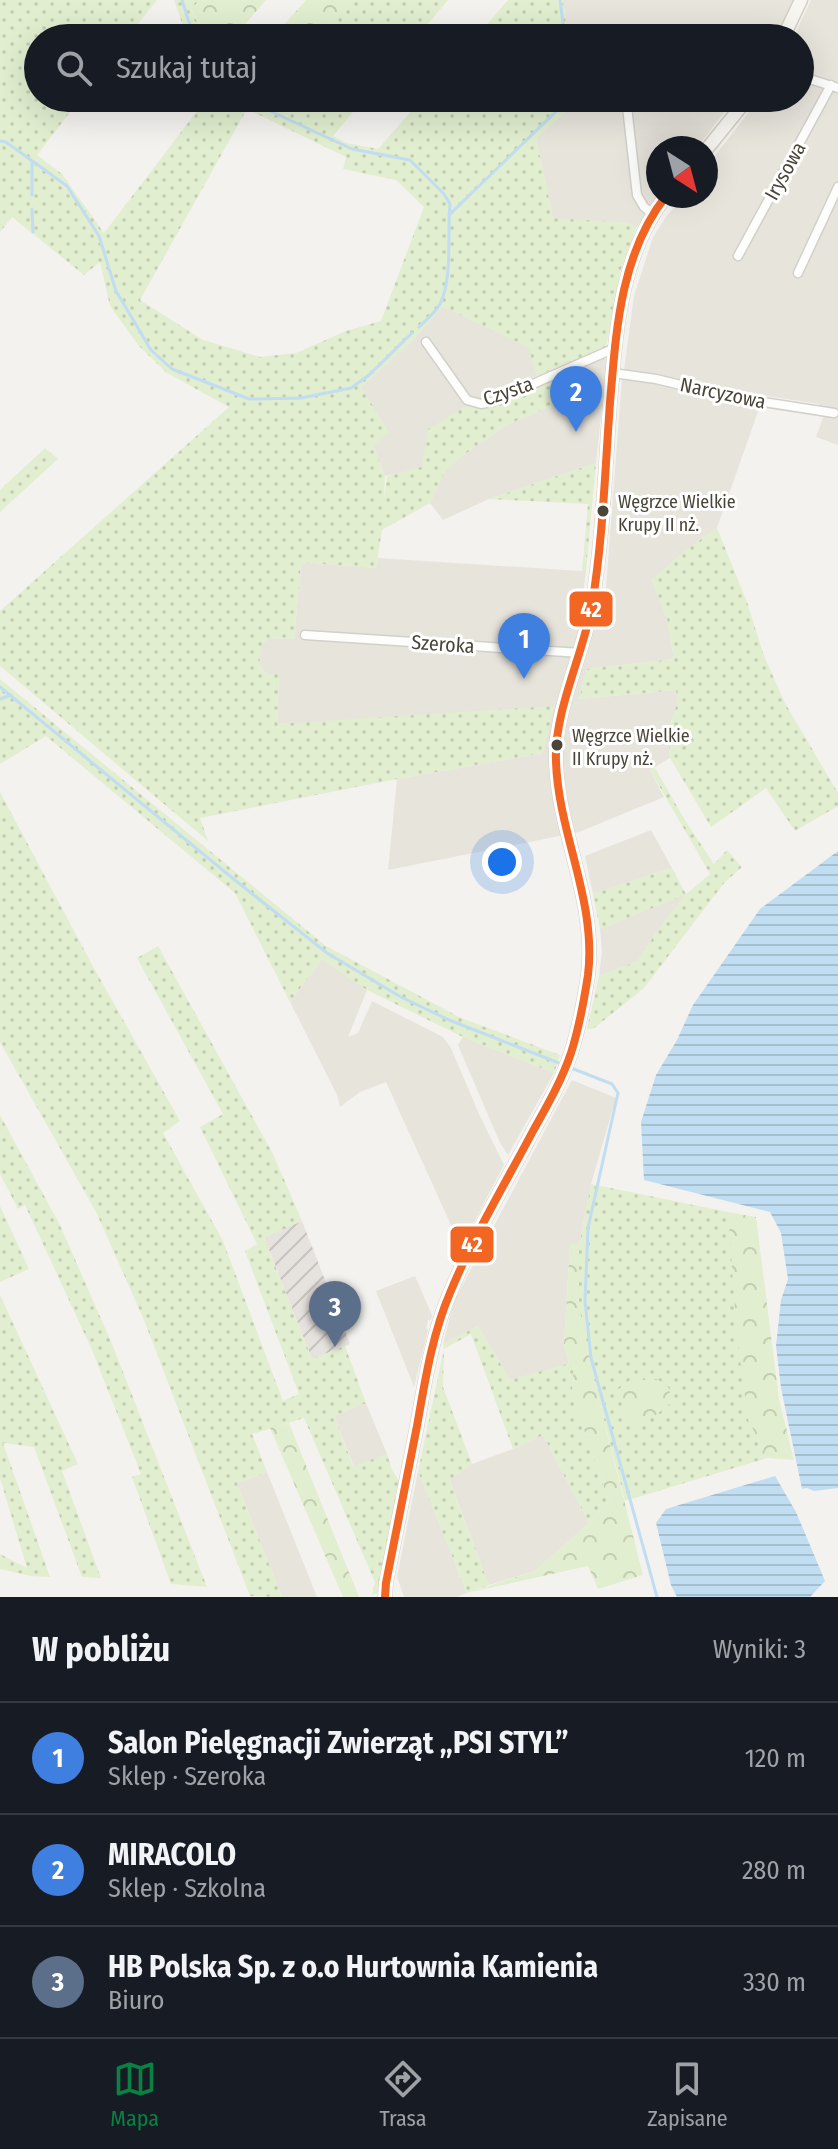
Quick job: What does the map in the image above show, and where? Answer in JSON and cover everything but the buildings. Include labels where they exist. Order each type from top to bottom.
[{"type":"street","points":[[790,24],[801,0]]},
{"type":"street","points":[[814,80],[835,87]]},
{"type":"street","name":"Irysowa","points":[[738,256],[835,87]]},
{"type":"street","points":[[628,112],[637,195],[653,214]]},
{"type":"street","points":[[717,136],[737,112]]},
{"type":"street","points":[[798,273],[838,187]]},
{"type":"street","points":[[385,1597],[433,1343],[444,1310],[469,1253],[564,1071],[577,1033],[588,975],[589,939],[557,780],[556,753],[561,717],[581,653],[594,587],[622,300],[643,233],[657,208]]},
{"type":"street","name":"Czysta","points":[[426,342],[467,400],[481,404],[615,348]]},
{"type":"street","name":"Narcyzowa","points":[[613,373],[656,379],[731,397],[834,413]]},
{"type":"street","name":"Szeroka","points":[[305,635],[581,653]]},
{"type":"shaded area","points":[[563,0],[795,0],[781,24],[566,24]]},
{"type":"shaded area","points":[[811,0],[838,0],[838,445],[816,437],[824,415],[819,404],[624,370],[634,296],[653,237],[666,217],[673,208],[718,208],[718,152],[749,112],[814,112],[814,24],[800,24]]},
{"type":"shaded area","points":[[565,112],[724,112],[706,136],[646,136],[646,208],[652,208],[636,228],[630,223],[553,219],[536,138]]},
{"type":"shaded area","points":[[442,306],[529,347],[537,376],[468,405],[422,468],[385,476],[373,446],[361,387],[415,338]]},
{"type":"shaded area","points":[[607,358],[596,463],[489,499],[443,520],[430,503],[445,471],[506,425],[584,392],[582,365]]},
{"type":"shaded area","points":[[622,378],[665,383],[760,406],[717,528],[652,580],[667,619],[674,659],[587,669],[579,699],[676,690],[678,700],[668,732],[670,758],[650,770],[664,797],[579,832],[388,870],[397,779],[543,753],[331,722],[277,724],[279,674],[267,674],[259,666],[261,645],[269,638],[294,639],[301,562],[376,568],[378,558],[586,571],[583,595],[606,588]]},
{"type":"shaded area","points":[[651,830],[672,868],[593,894],[585,856]]},
{"type":"shaded area","points":[[686,894],[638,961],[599,976],[602,952],[600,929]]},
{"type":"shaded area","points":[[322,959],[367,990],[348,1037],[358,1033],[372,1001],[443,1037],[451,1048],[504,1165],[461,1247],[386,1082],[360,1092],[340,1107],[337,1095],[290,1002]]},
{"type":"shaded area","points":[[463,1037],[554,1073],[508,1155],[458,1045]]},
{"type":"shaded area","points":[[572,1080],[616,1098],[591,1184],[579,1245],[570,1245],[564,1344],[569,1364],[510,1380],[478,1326],[443,1344],[454,1301]]},
{"type":"shaded area","points":[[302,1221],[350,1344],[312,1359],[264,1237]]},
{"type":"shaded area","points":[[415,1276],[432,1315],[426,1328],[414,1387],[376,1291]]},
{"type":"shaded area","points":[[366,1403],[387,1454],[354,1467],[334,1416]]},
{"type":"shaded area","points":[[543,1435],[589,1523],[535,1571],[489,1585],[449,1479],[472,1464]]},
{"type":"shaded area","points":[[418,1471],[467,1593],[457,1597],[404,1597],[397,1577]]},
{"type":"shaded area","points":[[267,1472],[317,1597],[282,1597],[237,1483]]},
{"type":"green space","points":[[0,0],[157,0],[138,24],[24,24],[24,112],[70,112],[37,155],[62,174],[104,233],[196,112],[245,112],[140,300],[203,340],[260,357],[296,353],[346,331],[381,321],[424,207],[396,180],[343,169],[346,157],[253,112],[353,112],[333,136],[347,143],[378,149],[411,112],[565,112],[536,138],[553,218],[631,223],[636,228],[620,272],[606,347],[537,376],[528,347],[442,306],[415,338],[361,387],[389,432],[373,446],[385,476],[384,499],[387,476],[422,467],[428,429],[468,405],[481,408],[582,365],[584,392],[506,425],[458,459],[445,471],[430,503],[382,530],[376,568],[301,562],[294,639],[269,638],[261,646],[259,666],[267,674],[279,674],[277,724],[554,706],[543,753],[200,818],[208,841],[0,666],[0,611],[229,407],[167,373],[139,346],[110,306],[100,262],[84,275],[12,217],[0,232]]},
{"type":"green space","points":[[174,0],[200,0],[191,10],[198,24],[182,24]]},
{"type":"green space","points":[[200,0],[266,0],[245,24],[199,24],[191,9]]},
{"type":"green space","points":[[306,0],[350,0],[330,24],[285,24]]},
{"type":"green space","points":[[350,0],[448,0],[428,24],[330,24]]},
{"type":"green space","points":[[508,0],[563,0],[566,24],[487,24]]},
{"type":"green space","points":[[45,448],[58,459],[0,512],[0,490]]},
{"type":"green space","points":[[596,463],[586,571],[582,571],[588,504],[489,499]]},
{"type":"green space","points":[[717,528],[747,602],[764,656],[785,703],[838,793],[838,806],[795,831],[766,788],[711,827],[670,758],[668,732],[678,700],[676,690],[579,699],[587,669],[674,659],[667,619],[652,580]]},
{"type":"green space","points":[[0,679],[326,946],[461,1018],[560,1055],[554,1073],[463,1037],[367,990],[322,959],[290,1002],[235,893],[46,736],[0,764]]},
{"type":"green space","points":[[655,768],[714,864],[727,850],[742,867],[724,883],[644,988],[593,1029],[587,1029],[599,976],[638,961],[685,895],[600,929],[593,894],[672,868],[686,894],[710,874],[650,770]]},
{"type":"green space","points":[[0,792],[180,1121],[163,1133],[223,1241],[283,1401],[299,1394],[245,1251],[257,1244],[200,1127],[223,1114],[137,958],[158,946],[273,1154],[302,1221],[264,1238],[312,1359],[345,1346],[366,1403],[334,1416],[353,1466],[387,1454],[401,1484],[379,1593],[372,1595],[375,1582],[304,1418],[252,1434],[267,1472],[237,1483],[282,1597],[250,1596],[144,1320],[96,1212],[0,1042]]},
{"type":"green space","points":[[0,1115],[60,1225],[112,1344],[207,1587],[171,1584],[132,1477],[141,1474],[92,1350],[25,1205],[18,1209],[0,1174]]},
{"type":"green space","points":[[591,1184],[728,1212],[748,1419],[767,1458],[625,1501],[579,1309],[579,1245]]},
{"type":"green space","points":[[0,1206],[29,1269],[0,1282]]},
{"type":"green space","points":[[728,1212],[756,1217],[779,1399],[794,1460],[767,1458],[748,1419],[737,1336]]},
{"type":"green space","points":[[570,1244],[579,1245],[579,1309],[643,1575],[598,1589],[588,1566],[467,1593],[535,1571],[609,1501],[572,1395],[574,1363],[569,1364],[564,1344]]},
{"type":"green space","points":[[0,1295],[78,1464],[62,1471],[101,1578],[82,1577],[34,1447],[3,1443],[50,1577],[0,1569],[0,1554],[27,1568],[0,1478]]},
{"type":"green space","points":[[478,1326],[510,1380],[574,1362],[572,1395],[609,1501],[589,1523],[543,1435],[513,1449],[471,1334],[444,1349],[443,1344]]},
{"type":"green space","points":[[444,1349],[443,1387],[472,1464],[449,1480],[489,1585],[467,1593],[418,1471]]},
{"type":"green space","points":[[657,1379],[669,1388],[671,1403],[636,1430],[624,1417],[619,1389],[630,1380]]},
{"type":"green space","points":[[289,1423],[359,1597],[343,1597],[270,1428]]},
{"type":"water","points":[[838,851],[838,1488],[814,1491],[802,1489],[781,1388],[776,1346],[781,1300],[788,1279],[781,1233],[770,1212],[644,1180],[641,1122],[656,1075],[693,1005],[760,909]]},
{"type":"water","points":[[775,1476],[796,1512],[825,1581],[810,1597],[677,1597],[671,1585],[656,1523],[666,1509]]},
{"type":"waterway","points":[[182,0],[190,24]]},
{"type":"waterway","points":[[560,0],[563,24]]},
{"type":"waterway","points":[[272,112],[352,149],[410,160],[444,194],[450,204],[447,282],[440,304],[419,327]]},
{"type":"waterway","points":[[449,215],[556,112]]},
{"type":"waterway","points":[[0,141],[6,142],[67,186],[99,236],[116,291],[151,350],[172,369],[249,399],[301,398],[351,388],[412,333]]},
{"type":"waterway","points":[[32,161],[32,195]]},
{"type":"waterway","points":[[32,209],[33,232]]},
{"type":"waterway","points":[[0,687],[327,953],[401,997],[449,1020],[564,1065]]},
{"type":"waterway","points":[[0,699],[11,695]]},
{"type":"waterway","points":[[571,1068],[612,1084],[618,1093],[588,1228],[585,1301],[591,1358],[657,1597]]},
{"type":"transit line","name":"42","points":[[385,1597],[426,1375],[444,1309],[479,1231],[559,1083],[581,1014],[588,975],[587,920],[558,788],[557,742],[564,703],[588,624],[596,580],[615,349],[623,295],[639,243],[658,208]]},
{"type":"place","name":"MIRACOLO","points":[[576,432]]},
{"type":"place","name":"Węgrzce Wielkie Krupy II nż.","points":[[603,511]]},
{"type":"place","name":"Salon Pielęgnacji Zwierząt „PSI STYL”","points":[[524,679]]},
{"type":"place","name":"Węgrzce Wielkie II Krupy nż.","points":[[557,745]]},
{"type":"place","name":"HB Polska Sp. z o.o Hurtownia Kamienia","points":[[335,1347]]}]
